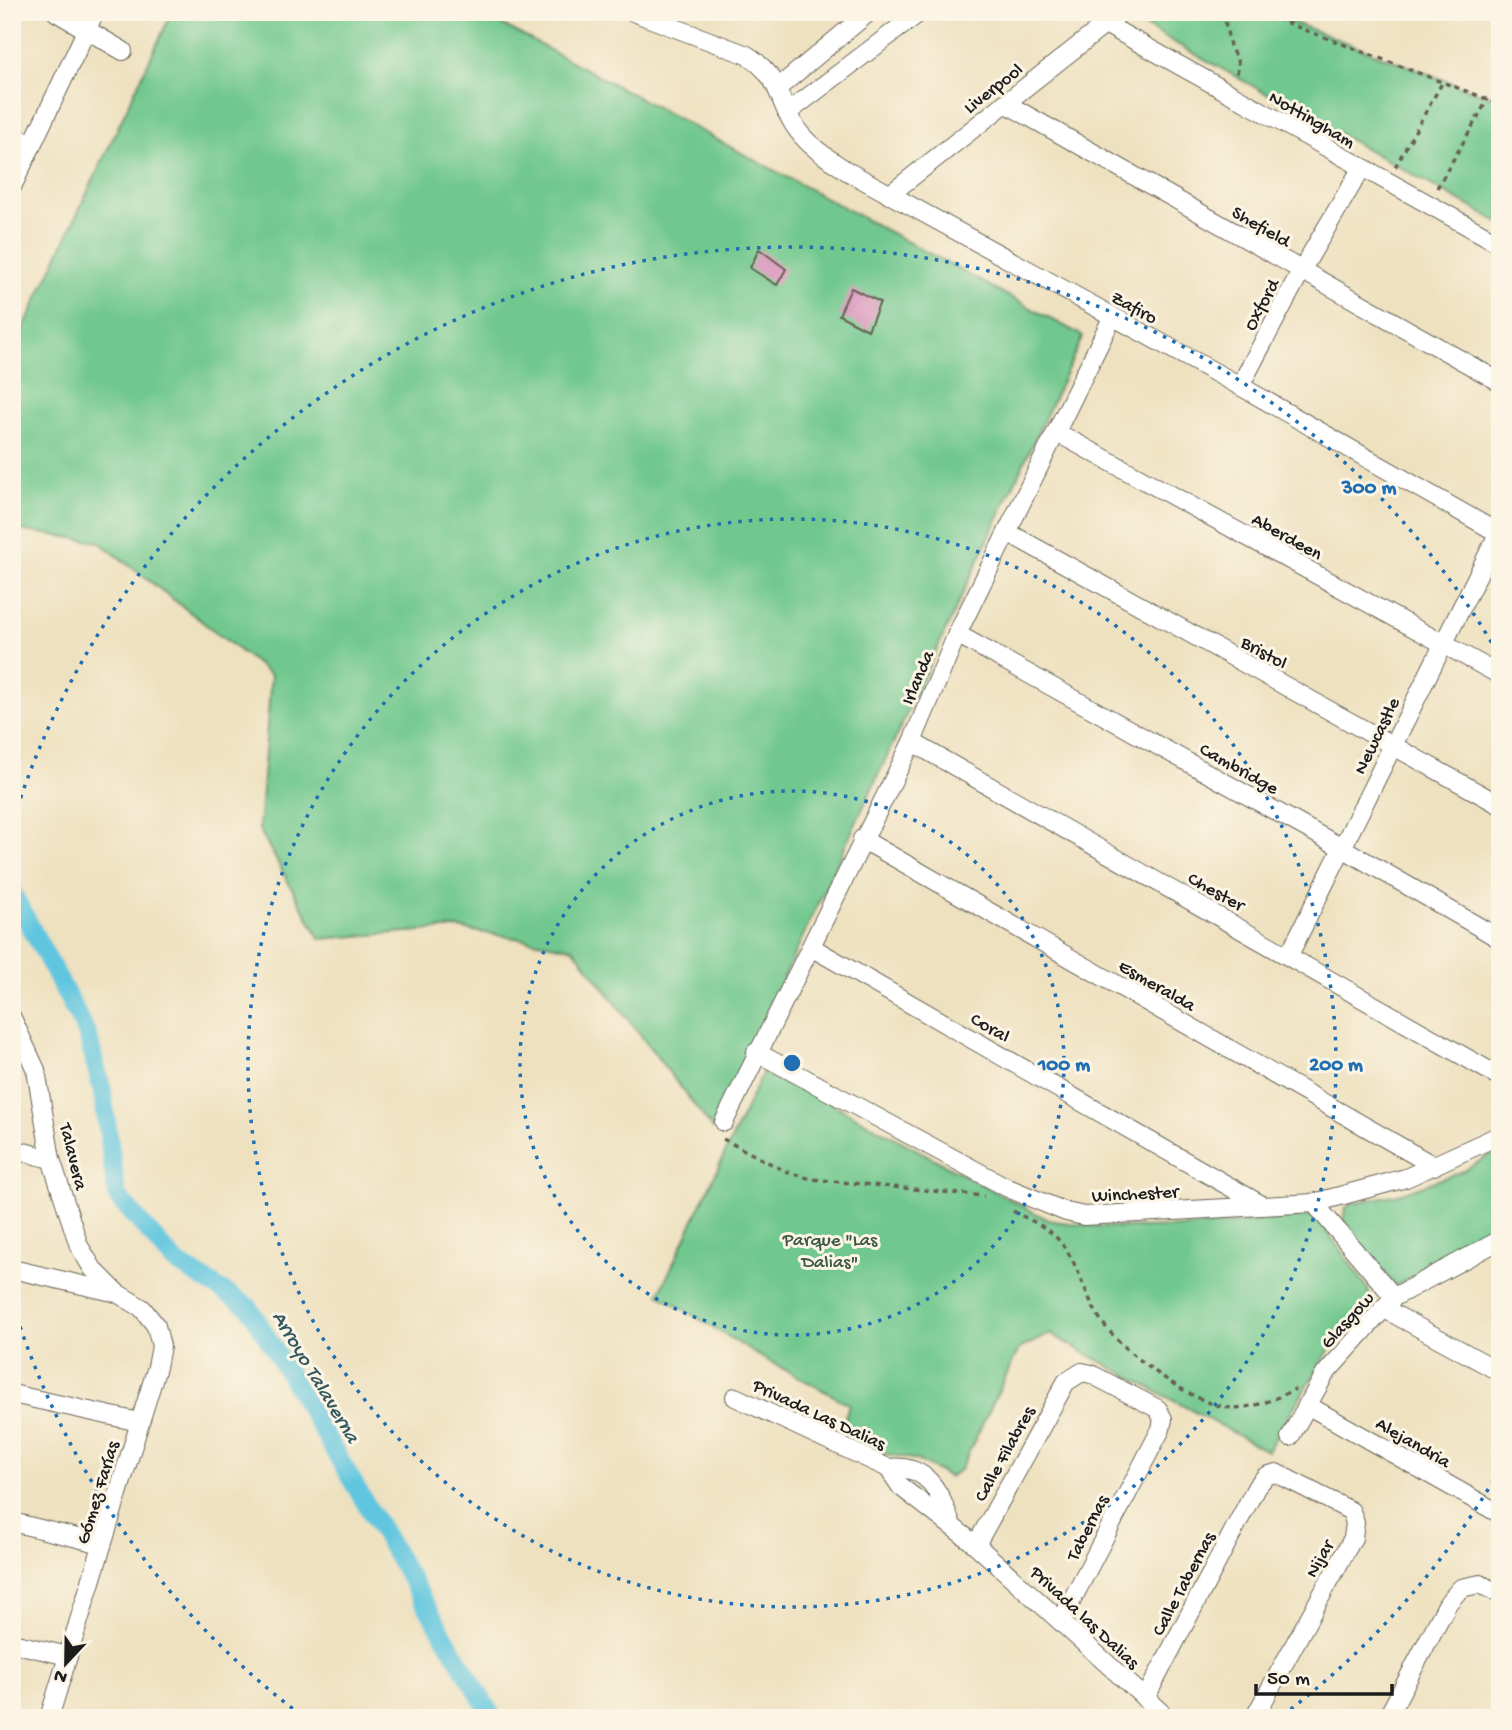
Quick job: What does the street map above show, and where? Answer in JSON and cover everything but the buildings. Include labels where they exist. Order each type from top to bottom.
[{"type":"street","points":[[56,12],[123,51]]},
{"type":"street","points":[[12,187],[95,12]]},
{"type":"street","points":[[633,12],[747,55],[759,63],[779,87],[869,12]]},
{"type":"street","points":[[787,113],[920,12]]},
{"type":"street","name":"Liverpool","points":[[889,195],[1121,12]]},
{"type":"street","name":"Nottingham","points":[[1107,25],[1361,169],[1500,244]]},
{"type":"street","name":"Zafiro","points":[[779,87],[787,113],[797,130],[819,152],[889,195],[1240,386],[1499,534]]},
{"type":"street","name":"Shefield","points":[[1005,103],[1500,382]]},
{"type":"street","points":[[12,134],[32,146]]},
{"type":"street","name":"Oxford","points":[[1240,386],[1301,271],[1361,169]]},
{"type":"street","name":"Irlanda","points":[[724,1122],[756,1052],[912,741],[957,634],[1009,533],[1112,317]]},
{"type":"street","name":"Aberdeen","points":[[1056,432],[1500,675]]},
{"type":"street","name":"Bristol","points":[[1009,533],[1500,805]]},
{"type":"street","name":"Newcastle","points":[[1289,955],[1499,534]]},
{"type":"street","name":"Cambridge","points":[[957,634],[1500,939]]},
{"type":"street","name":"Chester","points":[[912,741],[1500,1077]]},
{"type":"street","name":"Esmeralda","points":[[862,839],[1434,1166]]},
{"type":"street","name":"Coral","points":[[811,947],[1260,1204]]},
{"type":"street","name":"Talavera","points":[[12,1018],[36,1070],[51,1158],[79,1246],[93,1269],[117,1293]]},
{"type":"street","name":"Winchester","points":[[756,1052],[1009,1188],[1066,1212],[1106,1217],[1260,1204],[1314,1203],[1376,1189],[1500,1135]]},
{"type":"street","points":[[12,1149],[51,1158]]},
{"type":"street","points":[[1314,1203],[1388,1303],[1500,1372]]},
{"type":"street","name":"Glasgow","points":[[1290,1437],[1325,1374],[1388,1303],[1498,1243]]},
{"type":"street","points":[[12,1269],[117,1293]]},
{"type":"street","name":"Gómez Farías","points":[[48,1718],[157,1367],[161,1346],[156,1326],[142,1308],[117,1293]]},
{"type":"street","name":"Tabernas","points":[[1061,1621],[1161,1429],[1163,1419],[1158,1409],[1091,1374],[1082,1372],[1066,1381]]},
{"type":"street","name":"Calle Filabres","points":[[976,1545],[1066,1381]]},
{"type":"street","points":[[12,1394],[139,1422]]},
{"type":"street","name":"Privada Las Dalias","points":[[735,1397],[888,1468],[901,1487],[951,1523],[976,1545]]},
{"type":"street","name":"Alejandria","points":[[1307,1405],[1500,1514]]},
{"type":"street","name":"Nijar","points":[[1254,1718],[1353,1538],[1355,1523],[1351,1511],[1285,1476],[1276,1473],[1266,1476],[1257,1486]]},
{"type":"street","name":"Calle Tabernas","points":[[1145,1699],[1257,1486]]},
{"type":"street","points":[[12,1522],[102,1544]]},
{"type":"street","name":"Privada las Dalias","points":[[976,1545],[1167,1718]]},
{"type":"street","points":[[1387,1718],[1448,1603],[1461,1588],[1480,1584],[1500,1594]]},
{"type":"street","points":[[12,1643],[68,1656]]},
{"type":"path","points":[[1223,12],[1230,46],[1239,65],[1234,83]]},
{"type":"path","points":[[1258,12],[1500,104]]},
{"type":"path","points":[[1393,172],[1442,83]]},
{"type":"path","points":[[1434,193],[1488,99]]},
{"type":"path","points":[[724,1122],[723,1139],[785,1171],[811,1179],[860,1186],[954,1191],[989,1197]]},
{"type":"path","points":[[1010,1210],[1053,1234],[1076,1263],[1096,1313],[1152,1371],[1193,1395],[1223,1407],[1235,1408],[1270,1402],[1325,1374]]},
{"type":"green space","points":[[172,12],[479,12],[1083,336],[713,1129],[573,948],[457,928],[320,939],[259,829],[271,675],[99,542],[12,529],[12,353]]},
{"type":"green space","points":[[1152,12],[1266,12],[1500,101],[1500,223],[1141,24]]},
{"type":"green space","name":"Parque \"Las Dalias\"","points":[[765,1068],[1048,1220],[1081,1225],[1148,1228],[1316,1216],[1368,1289],[1371,1304],[1331,1347],[1267,1451],[1050,1334],[1019,1349],[960,1470],[949,1477],[917,1460],[861,1449],[840,1435],[849,1404],[761,1357],[659,1294]]},
{"type":"green space","points":[[1500,1149],[1500,1230],[1395,1286],[1343,1221],[1345,1209],[1352,1203],[1399,1194],[1463,1171]]},
{"type":"waterway","name":"Arroyo Talaverna","points":[[12,892],[87,1033],[102,1090],[117,1196],[174,1261],[249,1307],[493,1718]]}]
